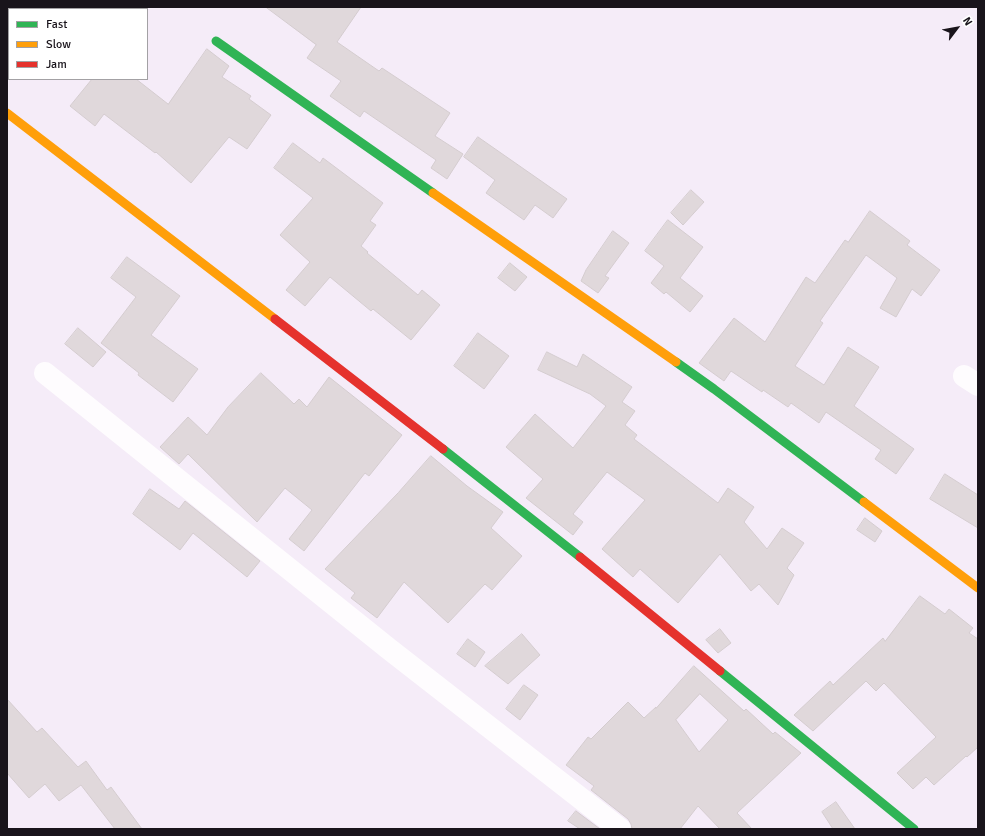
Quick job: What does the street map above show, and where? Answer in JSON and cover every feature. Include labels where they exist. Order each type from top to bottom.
[{"type":"street","points":[[216,41],[714,389],[978,588]]},
{"type":"street","points":[[7,113],[48,143],[540,524],[914,829]]},
{"type":"street","points":[[45,374],[383,644],[620,829]]},
{"type":"building","points":[[266,7],[361,7],[337,42],[379,71],[382,68],[450,113],[435,136],[463,154],[447,179],[431,168],[436,160],[364,111],[360,117],[330,96],[341,81],[307,58],[316,45]]},
{"type":"building","points":[[207,49],[229,66],[222,77],[251,96],[249,99],[271,115],[247,149],[229,137],[191,183],[156,152],[155,153],[104,114],[95,126],[70,106],[91,80],[137,80],[168,104]]},
{"type":"building","points":[[478,137],[567,199],[553,218],[535,205],[524,220],[486,193],[495,180],[464,157]]},
{"type":"building","points":[[293,143],[320,163],[323,158],[383,203],[370,221],[376,225],[361,246],[368,252],[367,253],[418,295],[422,290],[440,305],[411,340],[373,309],[371,311],[330,277],[305,306],[286,290],[310,262],[280,235],[313,198],[274,168]]},
{"type":"building","points":[[691,190],[704,202],[683,225],[671,213]]},
{"type":"building","points":[[870,211],[910,241],[907,245],[940,270],[921,296],[912,289],[896,317],[880,308],[897,278],[866,255],[820,321],[823,323],[795,366],[824,385],[848,347],[879,367],[854,406],[914,449],[896,474],[875,459],[881,450],[826,412],[819,423],[791,403],[788,407],[763,390],[762,392],[731,371],[724,381],[699,363],[734,318],[765,342],[806,277],[815,283],[845,240],[848,242]]},
{"type":"building","points":[[668,220],[703,247],[680,278],[703,296],[690,312],[666,292],[664,294],[651,283],[664,266],[645,251]]},
{"type":"building","points":[[613,231],[629,243],[605,276],[609,278],[598,293],[581,281],[586,270]]},
{"type":"building","points":[[127,257],[180,296],[151,335],[198,369],[173,402],[138,375],[139,373],[101,343],[136,297],[111,278]]},
{"type":"building","points":[[510,263],[527,277],[515,291],[498,278]]},
{"type":"building","points":[[78,328],[106,352],[93,367],[65,344]]},
{"type":"building","points":[[478,333],[509,356],[484,389],[454,366]]},
{"type":"building","points":[[547,352],[577,367],[583,354],[632,387],[622,402],[635,411],[625,425],[637,435],[634,439],[718,503],[728,488],[754,507],[744,522],[767,549],[782,528],[804,543],[787,568],[794,575],[778,605],[759,584],[751,591],[720,554],[678,603],[640,569],[633,577],[602,549],[645,500],[607,472],[573,514],[583,522],[573,535],[526,498],[543,479],[506,447],[535,414],[573,448],[606,406],[590,394],[538,370]]},
{"type":"building","points":[[261,373],[294,404],[299,399],[307,407],[329,377],[402,435],[369,476],[365,473],[304,551],[289,539],[312,510],[285,488],[257,522],[188,454],[179,464],[160,447],[188,417],[207,435],[228,407]]},
{"type":"building","points":[[431,456],[467,486],[503,512],[491,528],[522,556],[492,590],[485,584],[448,623],[404,582],[377,618],[351,598],[355,593],[325,569],[398,493]]},
{"type":"building","points":[[945,474],[978,495],[978,528],[930,499]]},
{"type":"building","points":[[150,489],[179,509],[185,501],[260,561],[247,577],[193,533],[180,550],[133,514]]},
{"type":"building","points":[[865,518],[882,531],[875,542],[857,530]]},
{"type":"building","points":[[920,596],[945,614],[949,609],[973,628],[969,633],[978,639],[978,747],[934,785],[926,777],[913,789],[897,773],[936,737],[884,683],[876,691],[866,681],[813,731],[794,715],[830,681],[833,685],[883,638],[885,641]]},
{"type":"building","points":[[720,629],[731,643],[718,653],[706,640]]},
{"type":"building","points":[[522,634],[540,655],[508,684],[485,666]]},
{"type":"building","points":[[468,639],[485,652],[475,667],[457,654]]},
{"type":"building","points":[[694,666],[744,711],[746,709],[773,734],[775,732],[801,753],[737,813],[752,829],[720,829],[698,806],[680,829],[632,829],[628,819],[591,790],[594,786],[566,765],[588,737],[591,739],[628,702],[644,718],[656,708]],"holes":[[[700,694],[728,720],[699,752],[676,720]]]},
{"type":"building","points":[[524,685],[538,695],[520,720],[506,709]]},
{"type":"building","points":[[7,699],[37,732],[42,728],[78,767],[86,761],[107,790],[111,787],[142,829],[115,829],[81,785],[59,801],[45,784],[29,798],[7,773]]},
{"type":"building","points":[[836,802],[855,829],[833,829],[822,812]]},
{"type":"building","points":[[576,811],[600,829],[580,829],[568,821]]},
{"type":"traffic: fast","points":[[216,41],[433,193]]},
{"type":"traffic: fast","points":[[676,362],[864,502]]},
{"type":"traffic: fast","points":[[443,449],[580,557]]},
{"type":"traffic: fast","points":[[720,671],[914,829]]},
{"type":"traffic: slow","points":[[7,113],[275,319]]},
{"type":"traffic: slow","points":[[433,193],[676,362]]},
{"type":"traffic: slow","points":[[864,502],[978,588]]},
{"type":"traffic: jam","points":[[275,319],[443,449]]},
{"type":"traffic: jam","points":[[580,557],[720,671]]}]
